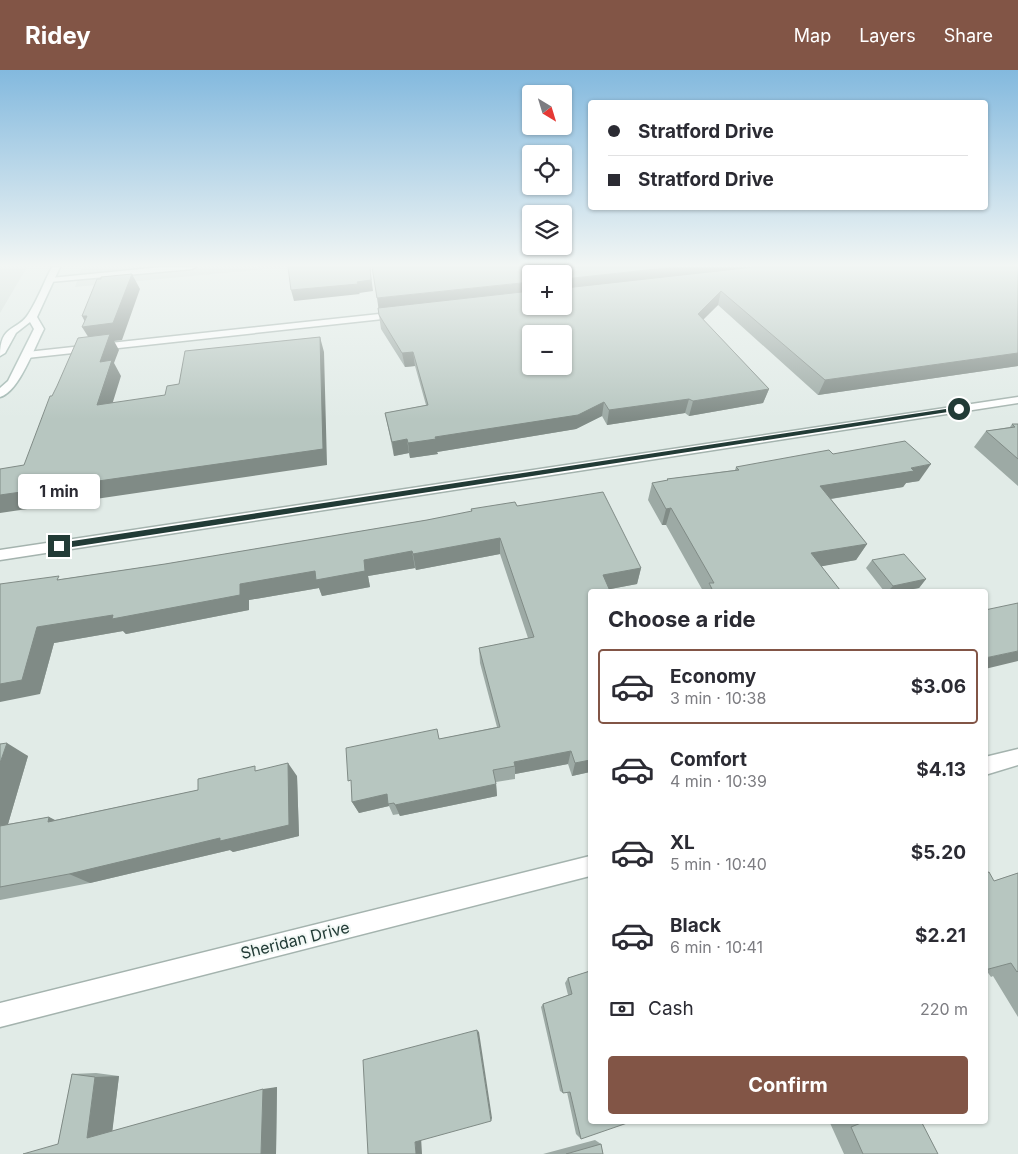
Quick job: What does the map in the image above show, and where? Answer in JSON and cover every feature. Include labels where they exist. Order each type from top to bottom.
[{"type":"street","points":[[0,353],[12,331],[31,318]]},
{"type":"street","points":[[0,394],[12,383],[39,329],[32,318]]},
{"type":"street","points":[[27,356],[373,318]]},
{"type":"street","points":[[0,555],[1018,400]]},
{"type":"street","points":[[988,765],[1018,757]]},
{"type":"street","name":"Sheridan Drive","points":[[0,1015],[588,867]]},
{"type":"building","points":[[86,318],[115,318],[113,323],[82,327]]},
{"type":"building","points":[[381,318],[701,318],[769,389],[693,401],[689,399],[609,410],[604,402],[578,415],[435,437],[436,439],[408,443],[407,439],[392,442],[385,413],[428,405],[413,352],[402,353]]},
{"type":"building","points":[[752,318],[1018,318],[1018,353],[825,380]]},
{"type":"building","points":[[110,334],[100,362],[112,360],[97,405],[165,395],[167,386],[179,384],[185,351],[320,337],[323,449],[0,495],[0,469],[24,465],[50,396],[52,396],[57,386],[78,338]]},
{"type":"building","points":[[1012,424],[1018,424],[1018,459],[986,431],[1015,427]]},
{"type":"building","points":[[905,441],[931,464],[911,468],[914,471],[820,486],[867,544],[811,553],[839,589],[712,589],[709,583],[714,583],[671,508],[666,509],[652,483],[667,479],[739,470],[736,467],[829,450],[833,454]]},
{"type":"building","points":[[603,492],[641,568],[603,575],[609,589],[588,589],[588,760],[575,763],[571,751],[514,762],[515,766],[493,770],[496,784],[395,805],[394,803],[388,804],[387,794],[352,802],[351,780],[348,781],[346,748],[437,729],[439,739],[500,727],[479,648],[534,637],[500,538],[413,554],[412,551],[364,560],[365,571],[316,580],[315,571],[240,584],[240,595],[112,619],[113,615],[37,627],[22,680],[0,684],[0,584],[59,576],[57,580],[165,564],[427,520],[472,511],[471,509],[515,502],[517,506]]},
{"type":"building","points":[[904,554],[926,579],[893,586],[872,560]]},
{"type":"building","points":[[1018,603],[1018,651],[988,657],[988,609]]},
{"type":"building","points":[[7,743],[0,763],[0,744]]},
{"type":"building","points":[[288,763],[289,825],[220,841],[220,838],[69,874],[0,887],[0,826],[49,817],[48,822],[198,790],[198,779],[255,766],[255,771]]},
{"type":"building","points":[[988,872],[994,881],[1018,873],[1017,972],[1011,963],[988,969]]},
{"type":"building","points":[[588,972],[588,1124],[624,1124],[581,1139],[570,1092],[563,1093],[543,1004],[572,994],[568,978]]},
{"type":"building","points":[[477,1030],[491,1121],[415,1142],[416,1154],[368,1154],[363,1060]]},
{"type":"building","points":[[72,1074],[95,1077],[87,1138],[263,1089],[261,1154],[23,1154],[58,1144]]},
{"type":"building","points":[[858,1124],[923,1124],[938,1154],[863,1154],[851,1127]]},
{"type":"building","points":[[601,1144],[603,1154],[566,1154]]},
{"type":"route","points":[[59,546],[959,409]]}]
